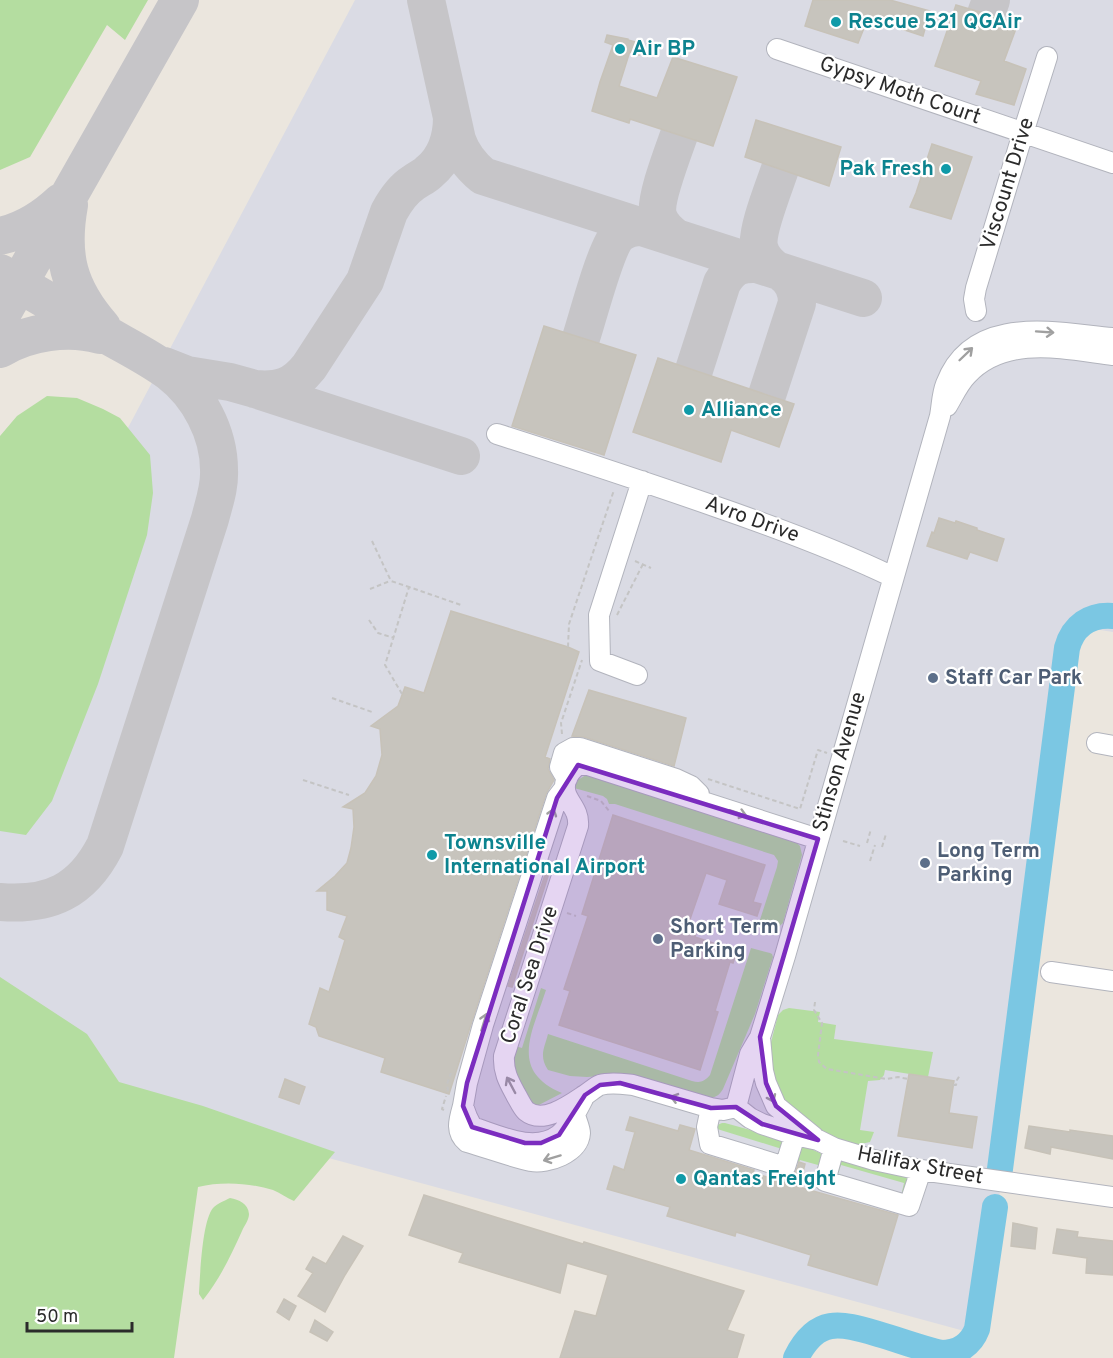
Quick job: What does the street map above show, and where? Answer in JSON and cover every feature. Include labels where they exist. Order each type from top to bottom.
[{"type":"street","name":"Gypsy Moth Court","points":[[777,49],[1113,163]]},
{"type":"street","name":"Viscount Drive","points":[[976,311],[974,299],[976,288],[1047,57]]},
{"type":"street","points":[[940,416],[945,386],[951,373],[974,347],[988,339],[1022,331],[1113,338]]},
{"type":"street","points":[[940,416],[965,376],[978,365],[1011,350],[1033,347],[1058,348],[1113,355]]},
{"type":"street","name":"Stinson Avenue","points":[[736,1107],[750,1054],[760,1037],[785,956],[940,416]]},
{"type":"street","name":"Avro Drive","points":[[497,434],[612,478],[642,481],[829,548],[893,577]]},
{"type":"street","points":[[637,675],[600,661],[598,615],[642,481]]},
{"type":"street","points":[[585,1095],[575,1115],[559,1135],[541,1143],[525,1143],[472,1127],[463,1106],[483,1025],[557,798],[569,773],[578,765],[588,765],[818,839]]},
{"type":"street","name":"Coral Sea Drive","points":[[565,784],[568,799],[578,814],[578,826],[504,1056],[507,1079],[524,1109],[532,1115],[550,1115],[600,1085],[620,1083],[711,1108],[723,1110],[736,1107]]},
{"type":"street","points":[[1051,972],[1113,981]]},
{"type":"street","points":[[760,1037],[763,1071],[776,1107],[826,1144],[825,1181],[909,1206],[921,1170]]},
{"type":"street","name":"Halifax Street","points":[[736,1107],[762,1124],[874,1161],[921,1170],[1113,1197]]},
{"type":"street","points":[[711,1108],[707,1127],[710,1144],[784,1167],[795,1136]]},
{"type":"path","points":[[568,647],[569,624],[612,478]]},
{"type":"path","points":[[372,541],[391,581]]},
{"type":"path","points":[[370,589],[391,581],[461,604]]},
{"type":"path","points":[[402,694],[385,665],[409,587]]},
{"type":"path","points":[[369,620],[378,633],[394,638]]},
{"type":"path","points":[[332,698],[372,712]]},
{"type":"path","points":[[701,776],[800,809],[818,750],[841,758]]},
{"type":"path","points":[[303,780],[349,795]]},
{"type":"path","points":[[867,843],[871,829]]},
{"type":"path","points":[[882,847],[886,834]]},
{"type":"path","points":[[843,841],[860,846]]},
{"type":"path","points":[[870,861],[875,845]]},
{"type":"path","points":[[815,1002],[814,1010],[822,1023],[819,1062],[827,1069],[887,1079],[898,1077],[908,1079]]},
{"type":"path","points":[[953,1085],[956,1085],[960,1075]]},
{"type":"highlighted area","points":[[578,765],[818,839],[760,1037],[766,1083],[776,1106],[818,1140],[762,1124],[736,1107],[711,1108],[620,1083],[600,1085],[585,1095],[559,1135],[541,1143],[525,1143],[472,1127],[463,1106],[467,1083],[557,798]]},
{"type":"shaded area","points":[[355,0],[1113,0],[1113,632],[1082,627],[979,1335],[211,1126],[0,1043],[0,669]]},
{"type":"green space","points":[[0,0],[148,0],[125,40],[107,25],[30,157],[0,170]]},
{"type":"green space","points":[[47,396],[77,398],[120,418],[150,455],[153,493],[147,535],[98,684],[52,801],[26,835],[0,831],[0,436],[17,416]]},
{"type":"green space","points":[[586,775],[797,843],[802,855],[783,923],[771,929],[758,926],[777,867],[778,861],[774,855],[609,804],[603,796],[574,788],[576,781]]},
{"type":"green space","points":[[751,948],[770,953],[773,957],[755,1014],[723,1089],[718,1095],[706,1097],[615,1075],[570,1076],[548,1070],[545,1065],[543,1056],[548,1034],[692,1081],[704,1081],[710,1075]]},
{"type":"green space","points":[[0,977],[87,1034],[119,1082],[203,1106],[335,1152],[294,1201],[273,1190],[255,1186],[226,1183],[198,1187],[174,1358],[0,1358]]},
{"type":"green space","points":[[541,988],[546,990],[531,1035],[530,1061],[535,1073],[545,1084],[562,1093],[535,1107],[528,1102],[511,1068],[512,1045],[522,1048]]},
{"type":"green space","points":[[789,1008],[820,1012],[818,1022],[836,1025],[834,1039],[933,1052],[928,1077],[885,1070],[880,1080],[868,1081],[860,1130],[874,1132],[870,1142],[856,1145],[834,1137],[807,1123],[777,1099],[768,1054],[778,1015]]},
{"type":"green space","points":[[722,1123],[779,1138],[783,1144],[782,1149],[714,1128]]},
{"type":"green space","points":[[802,1147],[822,1154],[824,1158],[822,1164],[794,1160],[798,1149]]},
{"type":"green space","points":[[846,1161],[906,1177],[908,1180],[905,1195],[901,1196],[904,1183],[841,1165],[837,1177],[835,1168],[841,1162]]},
{"type":"green space","points":[[230,1198],[245,1205],[249,1216],[225,1267],[203,1300],[199,1294],[206,1224],[213,1208]]},
{"type":"building","name":"Rescue 521 QGAir","points":[[813,0],[890,0],[930,11],[923,36],[868,18],[858,43],[805,26]]},
{"type":"building","points":[[956,5],[1018,23],[1004,61],[1026,69],[1014,105],[976,94],[981,81],[935,66]]},
{"type":"building","points":[[607,35],[643,44],[639,55],[630,51],[619,86],[657,98],[673,57],[737,77],[713,146],[630,119],[629,123],[592,111],[613,45],[605,42]]},
{"type":"building","points":[[756,120],[841,147],[829,186],[745,157]]},
{"type":"building","name":"Pak Fresh","points":[[932,144],[972,157],[951,219],[910,207]]},
{"type":"building","points":[[544,326],[636,355],[604,455],[512,426]]},
{"type":"building","name":"Alliance","points":[[658,358],[794,404],[779,447],[731,430],[721,462],[633,432]]},
{"type":"building","points":[[939,518],[955,523],[956,521],[1004,539],[997,561],[970,552],[967,559],[927,546]]},
{"type":"building","name":"Townsville International Airport","points":[[451,611],[579,652],[545,757],[550,759],[548,769],[554,780],[546,794],[449,1094],[381,1072],[385,1058],[319,1036],[316,1027],[309,1024],[320,988],[329,992],[345,940],[339,937],[347,916],[327,910],[327,891],[317,891],[347,863],[354,827],[353,809],[343,807],[365,793],[376,776],[382,755],[380,729],[371,726],[398,706],[405,687],[424,693]]},
{"type":"building","points":[[589,690],[686,718],[674,766],[584,737],[572,736]]},
{"type":"building","name":"Short Term Parking","points":[[613,815],[765,865],[753,902],[761,904],[757,916],[719,904],[727,880],[706,873],[689,922],[698,925],[695,937],[737,951],[733,963],[730,962],[715,1011],[718,1012],[700,1070],[559,1025],[570,991],[564,989],[588,916],[582,914]]},
{"type":"building","points":[[548,866],[551,867],[512,987],[508,986]]},
{"type":"building","points":[[909,1074],[954,1081],[949,1113],[977,1117],[972,1148],[898,1136]]},
{"type":"building","points":[[285,1079],[305,1087],[299,1104],[279,1097]]},
{"type":"building","points":[[630,1117],[678,1131],[680,1125],[695,1129],[689,1150],[787,1183],[788,1178],[796,1171],[799,1162],[805,1164],[799,1187],[898,1215],[877,1285],[808,1265],[811,1255],[736,1232],[735,1236],[667,1216],[670,1207],[607,1189],[614,1166],[624,1170],[635,1132],[626,1130]]},
{"type":"building","points":[[1029,1126],[1113,1136],[1113,1159],[1051,1147],[1050,1154],[1025,1148]]},
{"type":"building","points":[[424,1195],[744,1291],[727,1330],[744,1335],[737,1358],[560,1358],[575,1311],[596,1316],[608,1275],[567,1263],[560,1293],[459,1262],[463,1253],[409,1235]]},
{"type":"building","points":[[1013,1223],[1037,1228],[1035,1249],[1011,1246]]},
{"type":"building","points":[[1057,1229],[1078,1232],[1077,1237],[1113,1241],[1113,1275],[1086,1273],[1087,1258],[1053,1253]]},
{"type":"building","points":[[343,1236],[363,1246],[325,1312],[298,1296],[313,1273],[306,1269],[313,1257],[326,1264]]},
{"type":"building","points":[[284,1299],[296,1306],[289,1320],[277,1312]]},
{"type":"building","points":[[315,1320],[333,1332],[327,1341],[310,1332]]},
{"type":"waterway","points":[[1000,1169],[1067,648],[1073,633],[1084,623],[1097,617],[1113,616]]},
{"type":"waterway","points":[[796,1358],[812,1335],[831,1326],[852,1327],[941,1353],[953,1352],[967,1344],[977,1329],[995,1207]]},
{"type":"taxiway","points":[[0,317],[180,0]]},
{"type":"taxiway","points":[[426,0],[457,140],[467,160],[483,176],[863,298]]},
{"type":"taxiway","points":[[986,14],[991,0]]},
{"type":"taxiway","points":[[255,389],[285,386],[297,379],[309,367],[365,281],[389,212],[399,196],[440,161],[451,133],[452,117]]},
{"type":"taxiway","points":[[676,238],[661,223],[658,209],[665,176],[679,135]]},
{"type":"taxiway","points":[[776,270],[763,257],[759,240],[763,220],[780,169]]},
{"type":"taxiway","points":[[0,236],[33,223],[61,202]]},
{"type":"taxiway","points":[[69,205],[66,223],[69,270],[81,299],[102,327]]},
{"type":"taxiway","points":[[581,338],[603,267],[614,241],[624,231],[641,227]]},
{"type":"taxiway","points":[[694,370],[722,283],[736,268],[745,264],[757,264]]},
{"type":"taxiway","points":[[767,395],[797,303],[793,285],[781,272]]},
{"type":"taxiway","points":[[0,273],[147,357],[180,381],[198,403],[211,429],[218,456],[219,476],[210,519],[105,846],[86,874],[75,885],[63,892],[34,901],[0,902]]},
{"type":"taxiway","points":[[0,349],[23,338],[48,332],[75,331],[100,335]]},
{"type":"taxiway","points":[[164,366],[187,375],[230,382],[255,389],[461,456]]},
{"type":"place","name":"Rescue 521 QGAir","points":[[836,22]]},
{"type":"place","name":"Air BP","points":[[620,49]]},
{"type":"place","name":"Pak Fresh","points":[[946,169]]},
{"type":"place","name":"Alliance","points":[[689,410]]},
{"type":"place","name":"Staff Car Park","points":[[933,678]]},
{"type":"place","name":"Townsville International Airport","points":[[432,855]]},
{"type":"place","name":"Long Term Parking","points":[[925,863]]},
{"type":"place","name":"Short Term Parking","points":[[658,939]]},
{"type":"place","name":"Qantas Freight","points":[[681,1179]]}]
